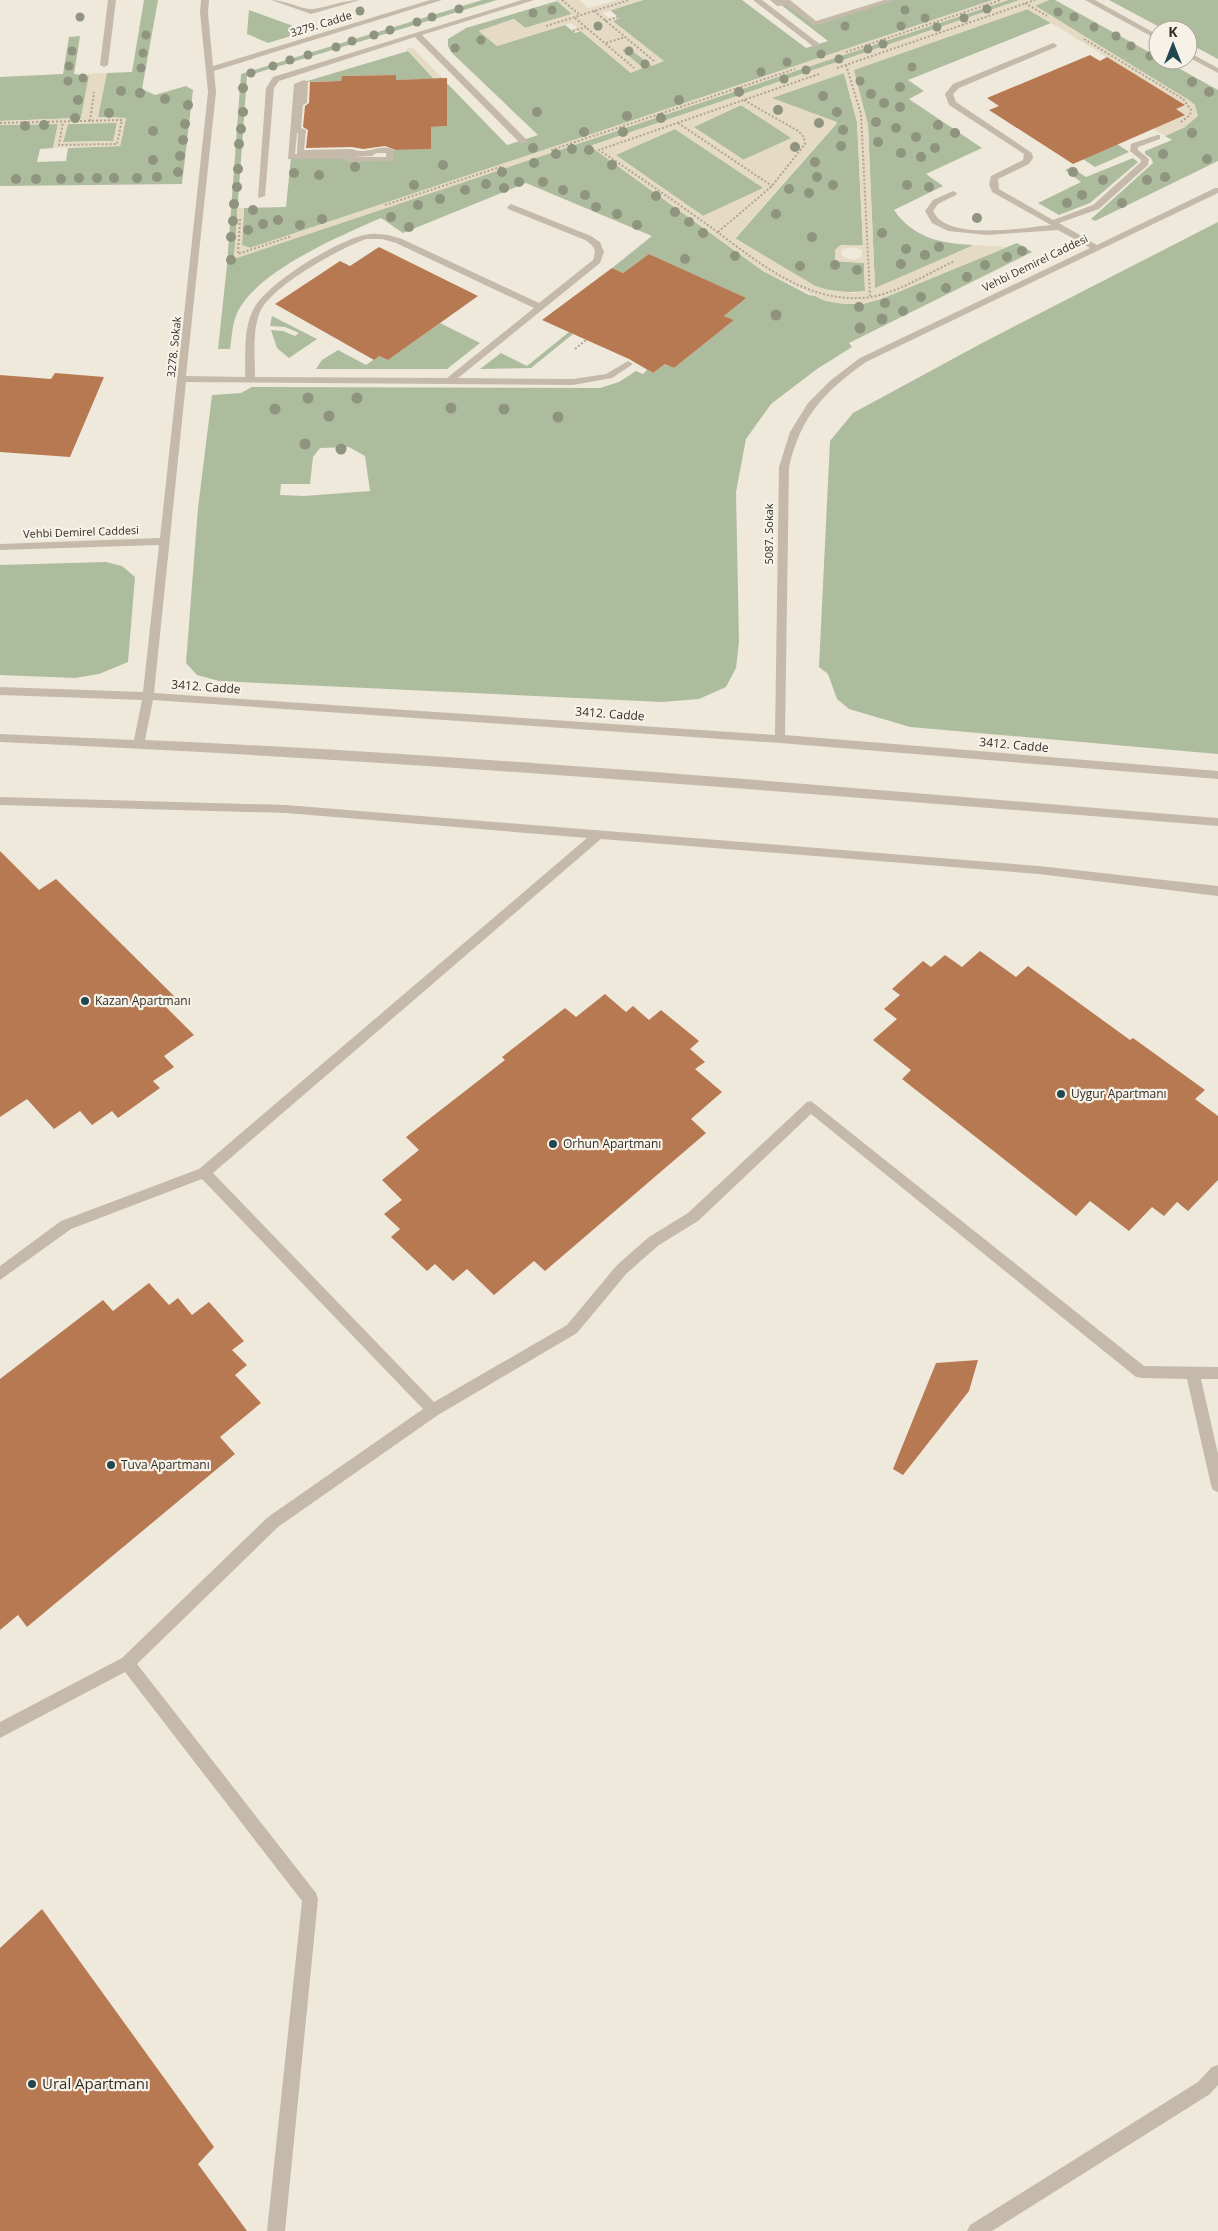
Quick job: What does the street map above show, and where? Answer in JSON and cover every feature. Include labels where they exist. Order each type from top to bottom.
[{"type":"street","points":[[104,65],[112,0]]},
{"type":"street","name":"3278. Sokak","points":[[139,743],[148,696],[212,92],[204,13],[205,0]]},
{"type":"street","points":[[275,0],[311,12],[356,0]]},
{"type":"street","name":"3279. Cadde","points":[[211,69],[438,0]]},
{"type":"street","points":[[261,195],[272,83],[286,74],[530,0]]},
{"type":"street","points":[[758,0],[817,45]]},
{"type":"street","points":[[774,0],[780,4],[788,2],[815,24],[892,0]]},
{"type":"street","points":[[794,0],[818,16],[873,0]]},
{"type":"street","points":[[1089,0],[1148,32]]},
{"type":"street","points":[[417,34],[523,140]]},
{"type":"street","points":[[1053,45],[956,86],[949,94],[952,103],[1028,153],[1029,158],[1026,162],[1000,173],[994,178],[995,190],[1097,248]]},
{"type":"street","points":[[1198,60],[1218,71]]},
{"type":"street","points":[[304,82],[297,131],[302,130],[300,153],[352,151],[352,154],[372,154],[372,151],[390,150],[390,159],[349,160],[349,156],[291,157],[298,84],[304,82]]},
{"type":"street","points":[[953,193],[930,206],[929,211],[934,222],[948,229],[1000,232],[1055,225],[1096,207],[1144,163],[1145,159],[1134,151],[1134,146],[1156,137]]},
{"type":"street","name":"Vehbi Demirel Caddesi","points":[[863,360],[1218,190]]},
{"type":"street","points":[[449,381],[597,261],[600,252],[597,244],[588,238],[511,207]]},
{"type":"street","points":[[250,379],[253,321],[260,304],[298,272],[364,238],[377,236],[399,241],[540,307]]},
{"type":"street","name":"5087. Sokak","points":[[780,739],[782,493],[789,442],[800,420],[816,400],[837,379],[863,360]]},
{"type":"street","points":[[182,379],[593,381],[609,376],[628,364]]},
{"type":"street","name":"Vehbi Demirel Caddesi","points":[[0,547],[163,541]]},
{"type":"street","name":"3412. Cadde","points":[[0,691],[148,696],[780,739],[1218,775]]},
{"type":"street","points":[[0,738],[139,743],[563,770],[1218,822]]},
{"type":"street","points":[[0,801],[286,809],[1039,870],[1218,891]]},
{"type":"street","points":[[0,1274],[66,1225],[204,1173],[599,834]]},
{"type":"street","points":[[0,1730],[127,1662],[273,1522],[433,1410],[572,1330],[622,1269],[654,1241],[693,1216],[811,1106],[1141,1372],[1218,1373]]},
{"type":"street","points":[[204,1173],[433,1410]]},
{"type":"street","points":[[1193,1373],[1218,1485]]},
{"type":"street","points":[[127,1662],[310,1899],[276,2231]]},
{"type":"street","points":[[976,2231],[1204,2088],[1218,2073]]},
{"type":"path","points":[[561,0],[580,16]]},
{"type":"path","points":[[541,28],[629,0]]},
{"type":"path","points":[[841,53],[1001,0]]},
{"type":"path","points":[[836,68],[1035,0]]},
{"type":"path","points":[[1025,3],[1050,18]]},
{"type":"path","points":[[594,11],[654,61]]},
{"type":"path","points":[[575,17],[634,68]]},
{"type":"path","points":[[605,21],[618,17]]},
{"type":"path","points":[[573,31],[586,27]]},
{"type":"path","points":[[606,43],[625,37]]},
{"type":"path","points":[[1083,38],[1183,99],[1188,105],[1190,115],[1186,120],[1154,135],[1156,137]]},
{"type":"path","points":[[846,65],[861,114],[870,296]]},
{"type":"path","points":[[549,150],[803,66]]},
{"type":"path","points":[[827,71],[599,150],[778,274],[819,293],[840,297],[870,296],[884,293],[964,258]]},
{"type":"path","points":[[718,232],[772,186],[805,144],[804,137],[798,131],[744,100]]},
{"type":"path","points":[[0,123],[122,120],[117,144],[59,145],[63,122]]},
{"type":"path","points":[[677,123],[772,186]]},
{"type":"path","points":[[379,207],[511,163]]},
{"type":"path","points":[[261,195],[242,193],[238,254],[294,235]]},
{"type":"green space","points":[[144,0],[158,0],[142,89],[155,95],[186,86],[193,90],[182,184],[0,186],[0,125],[58,124],[53,148],[40,149],[37,162],[66,161],[68,148],[120,146],[126,118],[98,117],[105,75],[107,73],[132,72]]},
{"type":"green space","points":[[482,0],[497,0],[247,76],[234,258],[1008,0],[1020,0],[590,146],[763,271],[809,295],[863,304],[881,299],[1017,243],[1032,252],[849,343],[852,347],[817,369],[771,404],[746,439],[736,492],[739,642],[736,668],[726,687],[699,699],[662,702],[219,681],[197,675],[186,663],[198,508],[212,395],[241,393],[252,387],[600,388],[619,382],[636,371],[643,374],[647,370],[653,373],[665,364],[674,368],[734,320],[724,316],[745,298],[649,254],[623,273],[612,268],[652,236],[526,183],[403,233],[381,218],[344,234],[302,256],[263,282],[248,296],[236,316],[230,349],[218,349],[227,265],[241,74]],"holes":[[[349,447],[365,456],[370,491],[304,496],[280,495],[281,484],[310,484],[313,457],[320,448]]]},
{"type":"green space","points":[[643,0],[742,0],[806,48],[828,41],[780,4],[787,2],[815,24],[892,0],[993,0],[250,248],[242,245],[244,208],[286,207],[291,157],[349,156],[349,160],[389,159],[390,150],[431,149],[431,127],[447,126],[447,100],[434,79],[441,77],[507,145],[538,135],[451,52],[448,46],[448,39],[466,28],[557,1],[572,14],[525,28],[514,19],[479,31],[497,46],[565,25],[575,33],[581,31],[631,73],[621,50],[629,48],[652,66],[613,21],[619,18],[610,10]]},
{"type":"green space","points":[[1055,0],[1148,51],[1148,70],[1182,70],[1218,90],[1218,161],[1095,221],[1091,219],[1153,163],[1151,158],[1145,154],[1145,151],[1172,140],[1165,136],[1185,127],[1195,105],[1034,5]]},
{"type":"green space","points":[[1109,0],[1218,0],[1218,59],[1198,48],[1198,20],[1148,21]]},
{"type":"green space","points":[[1027,9],[1051,23],[908,80],[924,91],[909,99],[982,148],[926,174],[943,186],[894,210],[910,227],[929,238],[951,243],[974,245],[875,289],[868,125],[853,70]]},
{"type":"green space","points":[[249,10],[307,31],[268,43],[247,34]]},
{"type":"green space","points":[[80,36],[74,74],[89,76],[81,118],[0,121],[0,77],[63,74],[69,37]]},
{"type":"green space","points":[[408,51],[434,79],[396,80],[396,75],[342,76],[341,81],[304,82]]},
{"type":"green space","points":[[844,73],[857,122],[863,246],[841,245],[835,261],[864,263],[865,291],[859,292],[833,291],[815,286],[735,239],[837,123],[771,98]]},
{"type":"green space","points":[[741,105],[792,138],[743,160],[693,127]]},
{"type":"green space","points":[[117,122],[114,141],[63,142],[68,124]]},
{"type":"green space","points":[[675,129],[764,188],[703,216],[615,155]]},
{"type":"green space","points":[[1117,144],[1129,152],[1095,167],[1083,159]]},
{"type":"green space","points":[[1133,158],[1138,162],[1090,203],[1059,215],[1038,203],[1081,182],[1065,170],[1071,167],[1086,177]]},
{"type":"green space","points":[[1218,222],[1218,754],[910,727],[849,709],[837,699],[828,674],[819,667],[830,441],[853,413],[984,342]]},
{"type":"green space","points":[[272,316],[317,339],[289,358],[277,348],[271,330],[283,331],[295,336],[299,333],[285,327],[270,326]]},
{"type":"green space","points":[[440,323],[480,343],[447,369],[316,369],[322,360],[338,350],[366,365],[379,356],[388,360]]},
{"type":"green space","points":[[569,332],[573,334],[531,368],[480,369],[501,353],[527,366]]},
{"type":"green space","points":[[106,562],[122,566],[135,577],[128,662],[99,674],[75,678],[0,675],[0,565]]},
{"type":"shaded area","points":[[556,0],[579,0],[589,8],[617,0],[643,0],[603,13],[609,18],[620,18],[613,21],[664,61],[652,66],[630,48],[622,50],[643,68],[631,73],[581,31],[571,30],[577,27],[571,23],[497,46],[479,31],[514,19],[525,28],[572,14]]},
{"type":"shaded area","points":[[993,0],[1008,0],[234,259],[238,208],[244,208],[242,245],[250,248]]},
{"type":"shaded area","points":[[1020,0],[1049,0],[1035,6],[1189,100],[1195,105],[1198,116],[1185,127],[1165,136],[1153,129],[1184,115],[1176,109],[1185,105],[1028,9],[854,70],[868,125],[875,288],[974,245],[1007,247],[881,299],[863,304],[843,304],[825,301],[763,271],[590,146]],"holes":[[[844,73],[857,122],[863,245],[839,246],[835,250],[835,261],[864,263],[865,291],[854,293],[828,290],[815,286],[735,238],[837,122],[772,98]],[[741,105],[791,138],[744,160],[694,127]],[[675,129],[763,188],[703,216],[616,155]],[[852,247],[862,250],[862,257],[853,260],[843,257],[841,253],[843,249]]]},
{"type":"shaded area","points":[[412,47],[441,77],[435,79],[406,49]]},
{"type":"shaded area","points":[[107,73],[98,117],[126,118],[120,146],[53,148],[58,124],[0,125],[0,121],[81,118],[89,76],[86,74]],"holes":[[[117,123],[113,141],[63,142],[68,124]]]},
{"type":"building","points":[[1090,55],[1100,61],[1107,57],[1185,105],[1176,109],[1185,115],[1073,164],[989,110],[999,106],[987,98]]},
{"type":"building","points":[[396,75],[396,80],[447,78],[447,126],[431,127],[431,149],[396,150],[385,146],[363,149],[352,147],[306,148],[308,130],[303,127],[305,106],[309,103],[310,82],[341,81],[342,76]]},
{"type":"building","points":[[379,247],[478,296],[388,360],[379,356],[374,360],[275,304],[340,261],[350,266]]},
{"type":"building","points":[[649,254],[746,298],[724,316],[734,320],[674,368],[665,364],[653,373],[629,359],[542,320],[612,268],[623,273]]},
{"type":"building","points":[[55,373],[104,377],[70,457],[0,452],[0,375],[51,379]]},
{"type":"building","name":"Kazan Apartmanı","points":[[0,851],[39,890],[56,879],[175,997],[164,1005],[194,1035],[164,1056],[174,1067],[153,1081],[160,1088],[118,1118],[112,1111],[92,1125],[80,1111],[54,1129],[27,1099],[0,1117]]},
{"type":"building","name":"Uygur Apartmanı","points":[[980,951],[1016,977],[1028,966],[1130,1040],[1133,1038],[1205,1090],[1195,1099],[1218,1116],[1218,1180],[1188,1211],[1177,1202],[1164,1216],[1152,1207],[1129,1231],[1090,1201],[1076,1216],[902,1079],[911,1070],[873,1040],[897,1019],[884,1009],[900,995],[892,989],[923,961],[931,967],[945,955],[962,967]]},
{"type":"building","name":"Orhun Apartmanı","points":[[605,994],[626,1012],[633,1006],[649,1020],[661,1010],[699,1041],[690,1049],[705,1062],[695,1069],[722,1092],[691,1119],[706,1133],[545,1271],[534,1261],[494,1295],[467,1269],[453,1281],[435,1264],[427,1271],[391,1237],[400,1229],[384,1214],[402,1200],[382,1180],[419,1150],[406,1137],[505,1060],[502,1057],[565,1008],[576,1017]]},
{"type":"building","name":"Tuva Apartmanı","points":[[149,1283],[169,1305],[178,1298],[192,1315],[209,1302],[244,1341],[232,1350],[247,1365],[235,1375],[261,1403],[220,1437],[235,1454],[27,1627],[18,1615],[0,1630],[0,1379],[103,1300],[113,1311]]},
{"type":"building","points":[[978,1360],[969,1391],[903,1475],[893,1469],[936,1363]]},
{"type":"building","name":"Ural Apartmanı","points":[[42,1909],[214,2147],[198,2164],[247,2231],[0,2231],[0,1948]]},
{"type":"place","name":"Kazan Apartmanı","points":[[85,1001]]},
{"type":"place","name":"Uygur Apartmanı","points":[[1061,1094]]},
{"type":"place","name":"Orhun Apartmanı","points":[[553,1144]]},
{"type":"place","name":"Tuva Apartmanı","points":[[111,1465]]},
{"type":"place","name":"Ural Apartmanı","points":[[32,2084]]}]
